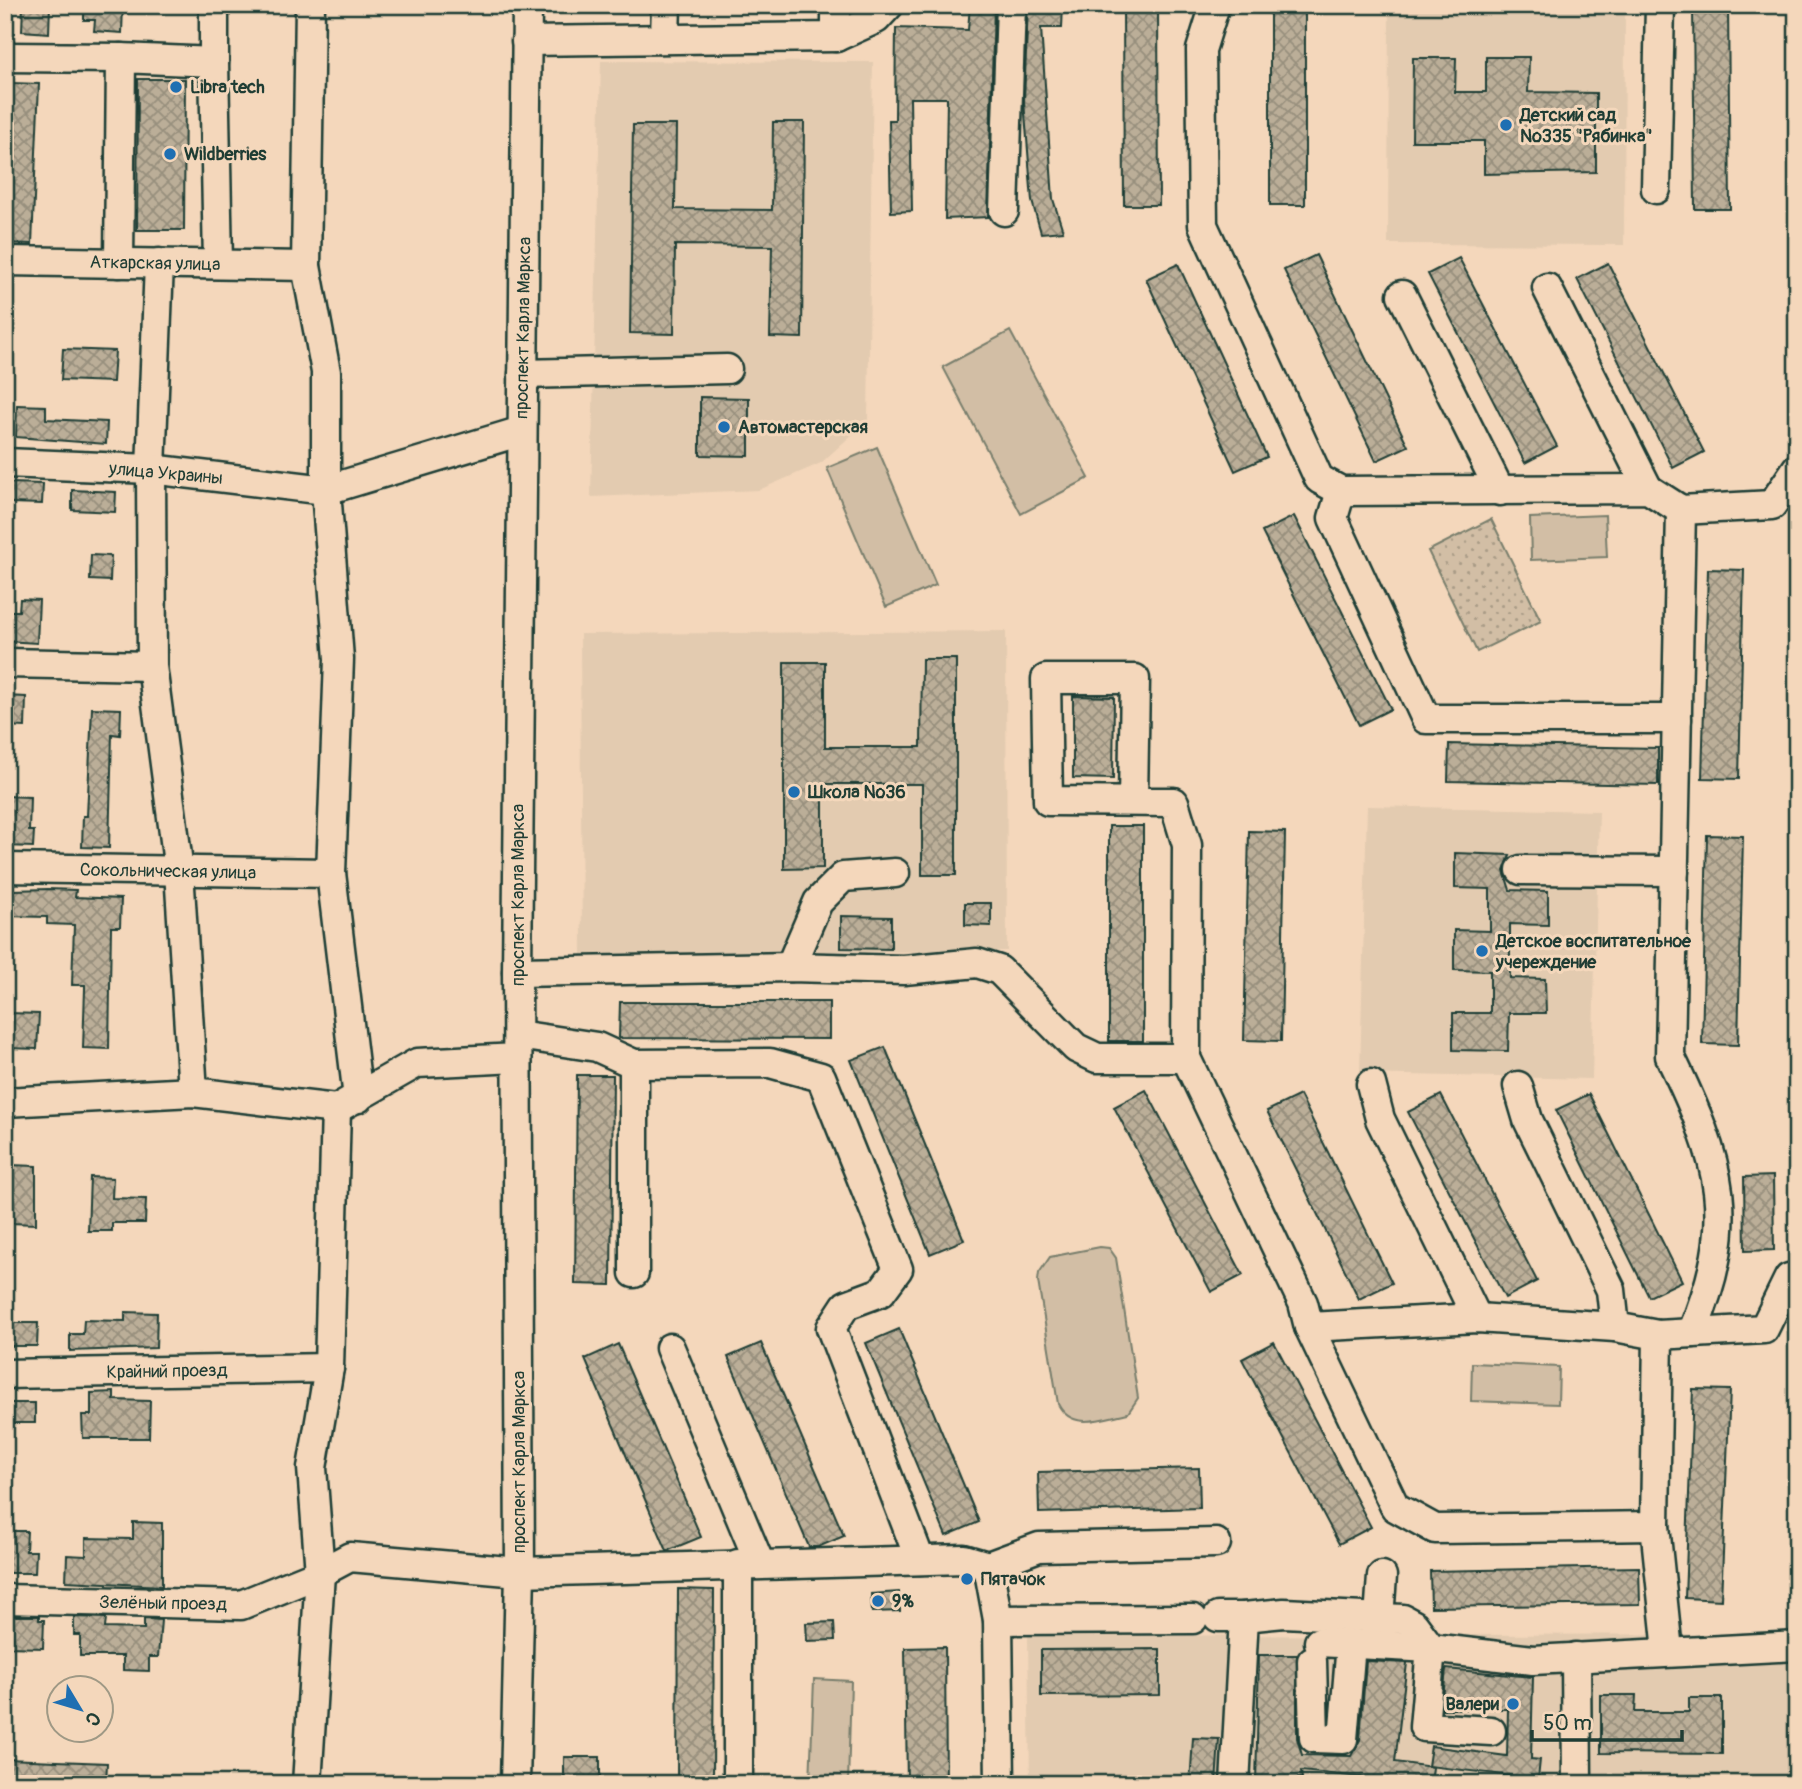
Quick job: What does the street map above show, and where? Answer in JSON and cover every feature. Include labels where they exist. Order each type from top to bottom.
[{"type":"street","points":[[214,5],[218,264]]},
{"type":"street","points":[[307,1784],[320,1573],[312,1468],[329,1368],[347,1104],[331,873],[339,659],[326,490],[326,372],[306,266],[310,5]]},
{"type":"street","name":"проспект Карла Маркса","points":[[515,1784],[520,1572],[517,972],[527,5]]},
{"type":"street","points":[[665,37],[666,5]]},
{"type":"street","points":[[836,5],[836,37]]},
{"type":"street","points":[[526,41],[665,37],[836,37],[876,19],[890,5]]},
{"type":"street","points":[[1004,211],[1011,5]]},
{"type":"street","points":[[1214,5],[1201,50],[1203,225],[1319,479],[1341,491],[1648,489]]},
{"type":"street","points":[[1656,189],[1660,5]]},
{"type":"street","points":[[5,57],[214,62]]},
{"type":"street","points":[[119,262],[121,58]]},
{"type":"street","name":"Аткарская улица","points":[[5,261],[306,266]]},
{"type":"street","points":[[159,263],[152,469],[152,666],[179,871],[193,1092]]},
{"type":"street","points":[[1547,288],[1648,489],[1681,510],[1772,505],[1797,468]]},
{"type":"street","points":[[1402,295],[1500,491]]},
{"type":"street","points":[[523,374],[727,369]]},
{"type":"street","points":[[326,490],[522,431]]},
{"type":"street","name":"улица Украины","points":[[5,463],[152,469],[326,490]]},
{"type":"street","points":[[1341,491],[1333,518],[1426,719],[1677,719]]},
{"type":"street","points":[[1681,510],[1670,1056],[1716,1166],[1722,1206],[1718,1252],[1707,1297],[1692,1334]]},
{"type":"street","points":[[5,663],[152,666]]},
{"type":"street","points":[[1133,802],[1135,679],[1046,679],[1048,801],[1133,802],[1174,802],[1187,845],[1185,1058],[1303,1303],[1309,1326],[1395,1507],[1435,1530],[1655,1526]]},
{"type":"street","name":"Сокольническая улица","points":[[5,868],[331,873]]},
{"type":"street","points":[[1521,870],[1674,871]]},
{"type":"street","points":[[790,967],[818,902],[843,877],[895,873]]},
{"type":"street","points":[[517,972],[790,967],[904,970],[977,962],[999,970],[1076,1048],[1097,1058],[1185,1058]]},
{"type":"street","points":[[5,1102],[193,1092],[347,1104],[417,1063],[517,1046],[597,1047],[634,1064],[770,1063],[821,1077],[898,1269],[881,1292],[846,1305],[831,1328],[920,1560]]},
{"type":"street","points":[[634,1064],[634,1273]]},
{"type":"street","points":[[1371,1084],[1380,1119],[1477,1318]]},
{"type":"street","points":[[1518,1086],[1528,1120],[1611,1290],[1615,1327]]},
{"type":"street","points":[[1309,1326],[1477,1318],[1615,1327],[1658,1335],[1763,1329],[1789,1278],[1797,1276]]},
{"type":"street","points":[[1658,1335],[1655,1526],[1668,1651]]},
{"type":"street","points":[[670,1348],[749,1564],[738,1784]]},
{"type":"street","name":"Крайний проезд","points":[[5,1374],[329,1368]]},
{"type":"street","points":[[1000,1784],[999,1620],[988,1566],[1039,1547],[1216,1543]]},
{"type":"street","name":"Зелёный проезд","points":[[5,1599],[241,1605],[320,1573],[350,1557],[520,1572],[964,1559],[988,1566]]},
{"type":"street","points":[[1379,1618],[1382,1576]]},
{"type":"street","points":[[999,1620],[1218,1618],[1284,1613],[1403,1619],[1414,1625],[1431,1648],[1424,1727],[1491,1731]]},
{"type":"street","points":[[1218,1618],[1235,1784]]},
{"type":"street","points":[[1351,1644],[1343,1739],[1314,1738],[1315,1651],[1351,1644],[1431,1648],[1533,1660],[1797,1646]]},
{"type":"street","points":[[1576,1657],[1577,1784]]},
{"type":"shaded area","name":"Детский сад №335 \"Рябинка\"","points":[[1389,5],[1625,5],[1624,245],[1388,244]]},
{"type":"shaded area","points":[[601,61],[873,62],[868,420],[821,463],[759,490],[591,497]]},
{"type":"shaded area","points":[[1010,331],[1089,478],[1021,514],[943,367]]},
{"type":"shaded area","points":[[877,447],[936,585],[886,607],[827,468]]},
{"type":"shaded area","points":[[1605,515],[1607,557],[1531,560],[1530,518]]},
{"type":"shaded area","points":[[1491,519],[1541,621],[1477,652],[1428,551]]},
{"type":"shaded area","name":"Школа №36","points":[[1006,631],[1007,951],[582,954],[580,634]]},
{"type":"shaded area","points":[[1367,806],[1599,811],[1592,1079],[1360,1074]]},
{"type":"shaded area","points":[[1100,1247],[1109,1248],[1116,1258],[1138,1398],[1128,1413],[1089,1421],[1071,1418],[1058,1404],[1038,1281],[1039,1273],[1050,1257]]},
{"type":"shaded area","points":[[1472,1363],[1559,1367],[1558,1404],[1471,1401]]},
{"type":"shaded area","points":[[1797,1634],[1797,1784],[1030,1784],[1028,1636]]},
{"type":"shaded area","points":[[814,1679],[851,1681],[848,1784],[810,1783]]},
{"type":"building","points":[[23,5],[50,5],[49,33],[22,31]]},
{"type":"building","points":[[84,5],[123,5],[122,33],[94,31],[95,20],[84,20]]},
{"type":"building","points":[[970,5],[994,5],[988,217],[945,219],[947,98],[910,98],[912,211],[891,212],[889,120],[895,120],[896,28],[968,30]]},
{"type":"building","points":[[1028,5],[1063,5],[1062,28],[1041,28],[1053,199],[1063,231],[1041,233],[1032,201],[1024,101]]},
{"type":"building","points":[[1123,5],[1158,5],[1159,205],[1124,205]]},
{"type":"building","points":[[1270,5],[1305,5],[1305,205],[1270,205]]},
{"type":"building","points":[[1693,5],[1728,5],[1730,209],[1695,209]]},
{"type":"building","points":[[1486,57],[1529,57],[1528,92],[1596,93],[1596,172],[1484,174],[1484,141],[1412,141],[1413,58],[1456,58],[1455,92],[1486,92]]},
{"type":"building","points":[[138,79],[185,79],[184,230],[137,230]]},
{"type":"building","points":[[11,83],[39,84],[32,244],[5,243]]},
{"type":"building","points":[[773,122],[804,122],[802,338],[770,337],[772,246],[675,245],[674,334],[630,333],[633,125],[676,125],[675,209],[772,210]]},
{"type":"building","points":[[1316,255],[1408,446],[1376,461],[1284,270]]},
{"type":"building","points":[[1459,258],[1557,446],[1525,463],[1428,274]]},
{"type":"building","points":[[1608,263],[1704,452],[1673,468],[1577,279]]},
{"type":"building","points":[[1178,264],[1267,457],[1235,471],[1146,279]]},
{"type":"building","points":[[63,349],[115,351],[113,382],[61,380]]},
{"type":"building","name":"Автомастерская","points":[[700,397],[749,398],[749,456],[700,455]]},
{"type":"building","points":[[17,405],[46,406],[46,419],[107,422],[106,444],[16,437]]},
{"type":"building","points":[[11,483],[43,484],[42,504],[10,503]]},
{"type":"building","points":[[72,490],[116,492],[115,512],[72,510]]},
{"type":"building","points":[[1294,516],[1391,709],[1359,725],[1262,532]]},
{"type":"building","points":[[91,555],[111,556],[110,581],[90,580]]},
{"type":"building","points":[[1708,569],[1744,570],[1739,779],[1702,778]]},
{"type":"building","points":[[20,599],[39,600],[37,643],[5,641],[5,611],[19,611]]},
{"type":"building","points":[[922,659],[956,659],[956,875],[922,875],[922,784],[823,784],[823,868],[784,869],[784,662],[825,662],[825,747],[921,747]]},
{"type":"building","points":[[5,696],[26,697],[25,727],[5,726]]},
{"type":"building","points":[[1073,696],[1114,697],[1113,779],[1073,778]]},
{"type":"building","points":[[92,708],[121,709],[120,735],[112,734],[109,848],[82,847],[83,816],[87,816]]},
{"type":"building","points":[[1449,744],[1658,748],[1658,785],[1448,781]]},
{"type":"building","points":[[5,796],[30,797],[29,831],[34,831],[33,847],[5,846]]},
{"type":"building","points":[[1109,826],[1143,826],[1143,1041],[1109,1041]]},
{"type":"building","points":[[1249,831],[1285,832],[1281,1041],[1244,1040]]},
{"type":"building","points":[[1707,835],[1743,836],[1738,1045],[1702,1044]]},
{"type":"building","name":"Детское воспитательное учереждение","points":[[1455,853],[1510,855],[1504,871],[1510,890],[1548,891],[1548,925],[1510,924],[1510,978],[1545,979],[1546,1013],[1509,1013],[1508,1051],[1453,1050],[1453,1013],[1490,1013],[1490,971],[1454,970],[1454,930],[1490,931],[1490,889],[1455,888]]},
{"type":"building","points":[[13,890],[76,890],[75,897],[121,899],[120,927],[111,927],[109,1049],[83,1048],[85,985],[72,985],[74,925],[47,924],[47,917],[5,916],[5,896],[12,897]]},
{"type":"building","points":[[965,903],[991,903],[991,926],[965,925]]},
{"type":"building","points":[[841,916],[891,917],[891,949],[841,948]]},
{"type":"building","points":[[620,1002],[829,1002],[829,1039],[619,1038]]},
{"type":"building","points":[[9,1013],[39,1014],[37,1049],[8,1048]]},
{"type":"building","points":[[885,1047],[964,1240],[930,1254],[851,1060]]},
{"type":"building","points":[[577,1075],[613,1075],[611,1285],[575,1284]]},
{"type":"building","points":[[1146,1090],[1243,1275],[1211,1292],[1114,1107]]},
{"type":"building","points":[[1589,1094],[1682,1281],[1649,1297],[1556,1110]]},
{"type":"building","points":[[1300,1095],[1392,1283],[1359,1299],[1267,1111]]},
{"type":"building","points":[[1441,1095],[1537,1281],[1505,1298],[1408,1112]]},
{"type":"building","points":[[10,1165],[36,1166],[36,1224],[9,1223]]},
{"type":"building","points":[[1773,1176],[1774,1250],[1745,1251],[1744,1177]]},
{"type":"building","points":[[90,1177],[113,1178],[112,1198],[146,1199],[145,1223],[112,1223],[112,1231],[88,1231]]},
{"type":"building","points":[[125,1312],[157,1313],[156,1348],[70,1351],[70,1334],[83,1334],[84,1320],[125,1321]]},
{"type":"building","points":[[12,1323],[38,1323],[37,1346],[11,1346]]},
{"type":"building","points":[[899,1329],[979,1522],[946,1536],[866,1343]]},
{"type":"building","points":[[1274,1342],[1371,1527],[1339,1544],[1242,1359]]},
{"type":"building","points":[[761,1343],[844,1536],[818,1547],[809,1547],[728,1357]]},
{"type":"building","points":[[618,1344],[701,1537],[667,1551],[585,1359]]},
{"type":"building","points":[[1693,1389],[1730,1390],[1721,1600],[1685,1598]]},
{"type":"building","points":[[114,1392],[114,1400],[150,1401],[149,1438],[83,1438],[82,1415],[91,1415],[91,1393]]},
{"type":"building","points":[[10,1403],[35,1403],[35,1423],[9,1423]]},
{"type":"building","points":[[1199,1468],[1200,1508],[1039,1513],[1038,1472]]},
{"type":"building","points":[[133,1522],[162,1523],[162,1586],[66,1581],[67,1555],[86,1556],[86,1538],[133,1539]]},
{"type":"building","points":[[5,1531],[27,1531],[26,1551],[36,1551],[35,1573],[5,1573]]},
{"type":"building","points":[[1639,1567],[1640,1604],[1431,1607],[1430,1571]]},
{"type":"building","points":[[678,1589],[714,1590],[713,1784],[677,1784]]},
{"type":"building","points":[[899,1592],[900,1611],[872,1612],[871,1594]]},
{"type":"building","points":[[7,1616],[39,1616],[39,1620],[44,1620],[43,1648],[6,1647]]},
{"type":"building","points":[[74,1617],[106,1618],[105,1628],[144,1629],[144,1619],[161,1620],[158,1657],[149,1657],[149,1671],[123,1670],[123,1656],[80,1656],[80,1635],[74,1635]]},
{"type":"building","points":[[834,1622],[835,1640],[807,1641],[806,1623]]},
{"type":"building","points":[[945,1647],[946,1784],[907,1784],[905,1648]]},
{"type":"building","points":[[1160,1649],[1160,1695],[1041,1696],[1041,1650]]},
{"type":"building","points":[[1259,1655],[1297,1655],[1297,1738],[1302,1755],[1351,1756],[1360,1740],[1366,1661],[1407,1663],[1395,1762],[1433,1767],[1431,1784],[1301,1771],[1302,1778],[1278,1779],[1278,1784],[1256,1784]]},
{"type":"building","points":[[1446,1669],[1533,1677],[1531,1759],[1540,1760],[1538,1779],[1428,1766],[1431,1746],[1507,1756],[1508,1709],[1442,1709]]},
{"type":"building","points":[[1601,1695],[1636,1695],[1635,1712],[1689,1712],[1689,1698],[1722,1698],[1722,1754],[1601,1753]]},
{"type":"building","points":[[1193,1738],[1219,1739],[1216,1784],[1190,1784]]},
{"type":"building","points":[[564,1757],[600,1757],[600,1784],[564,1784]]},
{"type":"building","points":[[6,1759],[107,1763],[106,1784],[6,1784]]},
{"type":"place","name":"Libra tech","points":[[176,87]]},
{"type":"place","name":"Детский сад №335 \"Рябинка\"","points":[[1506,125]]},
{"type":"place","name":"Wildberries","points":[[170,154]]},
{"type":"place","name":"Автомастерская","points":[[724,427]]},
{"type":"place","name":"Школа №36","points":[[794,792]]},
{"type":"place","name":"Детское воспитательное учереждение","points":[[1482,951]]},
{"type":"place","name":"Пятачок","points":[[967,1579]]},
{"type":"place","name":"9%","points":[[878,1601]]},
{"type":"place","name":"Валери","points":[[1513,1704]]}]
